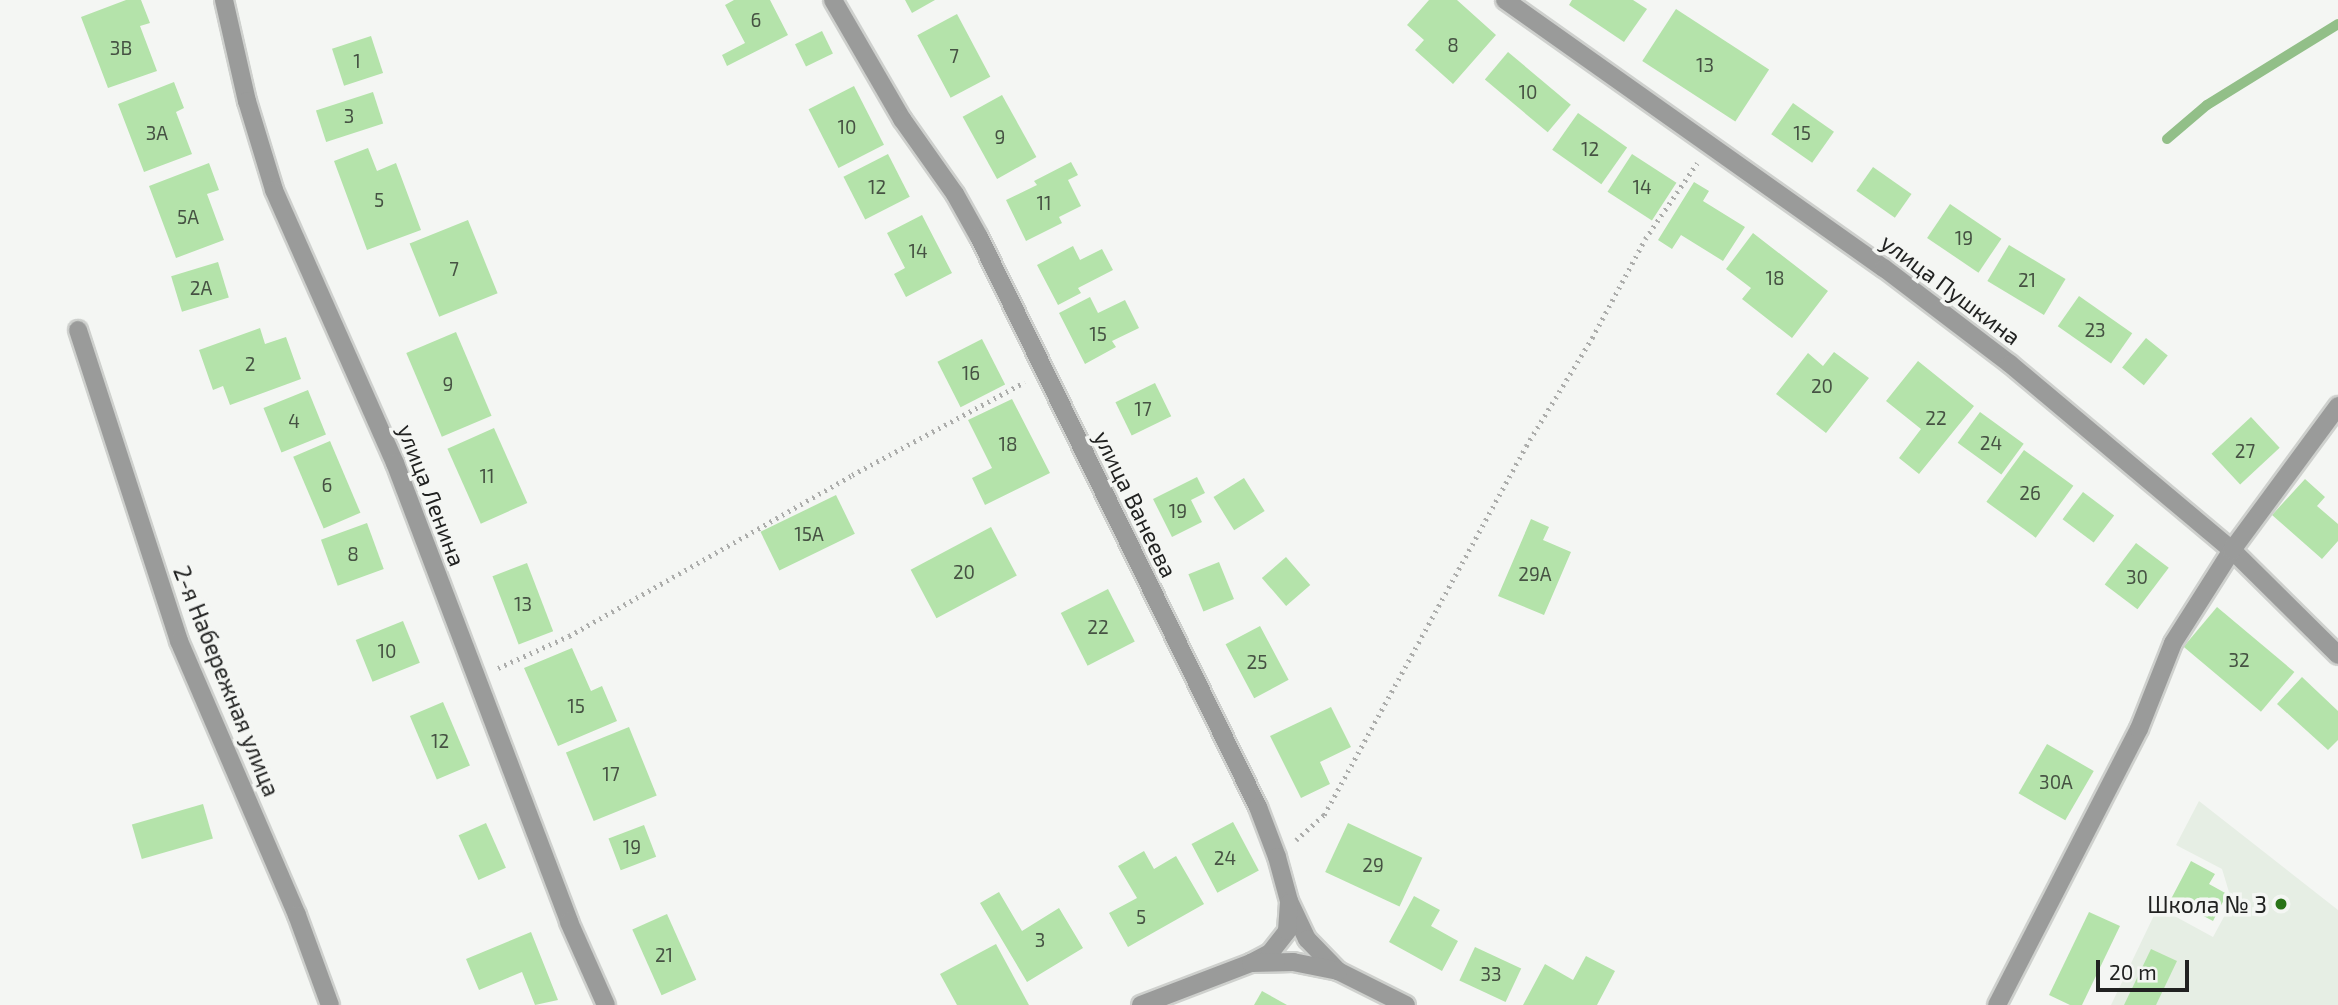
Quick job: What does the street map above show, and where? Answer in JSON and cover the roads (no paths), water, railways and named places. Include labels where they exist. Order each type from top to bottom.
[{"type":"street","name":"улица Ленина","points":[[224,0],[247,102],[274,190],[395,463],[569,922],[606,1005]]},
{"type":"street","name":"улица Ванеева","points":[[833,0],[902,119],[955,194],[1258,807],[1277,857],[1289,901],[1307,939],[1338,971],[1406,1005]]},
{"type":"street","name":"улица Пушкина","points":[[1505,0],[1884,268],[2010,364],[2232,550],[2338,655]]},
{"type":"street","name":"2-я Набережная улица","points":[[78,330],[179,641],[297,915],[330,1005]]},
{"type":"street","points":[[1997,1005],[2139,729],[2173,643],[2232,550],[2338,406]]},
{"type":"street","points":[[1141,1005],[1251,964],[1270,953],[1287,931],[1289,901]]},
{"type":"street","points":[[1251,964],[1293,962],[1338,971]]},
{"type":"waterway","points":[[2167,139],[2207,105],[2338,24]]},
{"type":"place","name":"Школа № 3","points":[[2281,904]]}]
